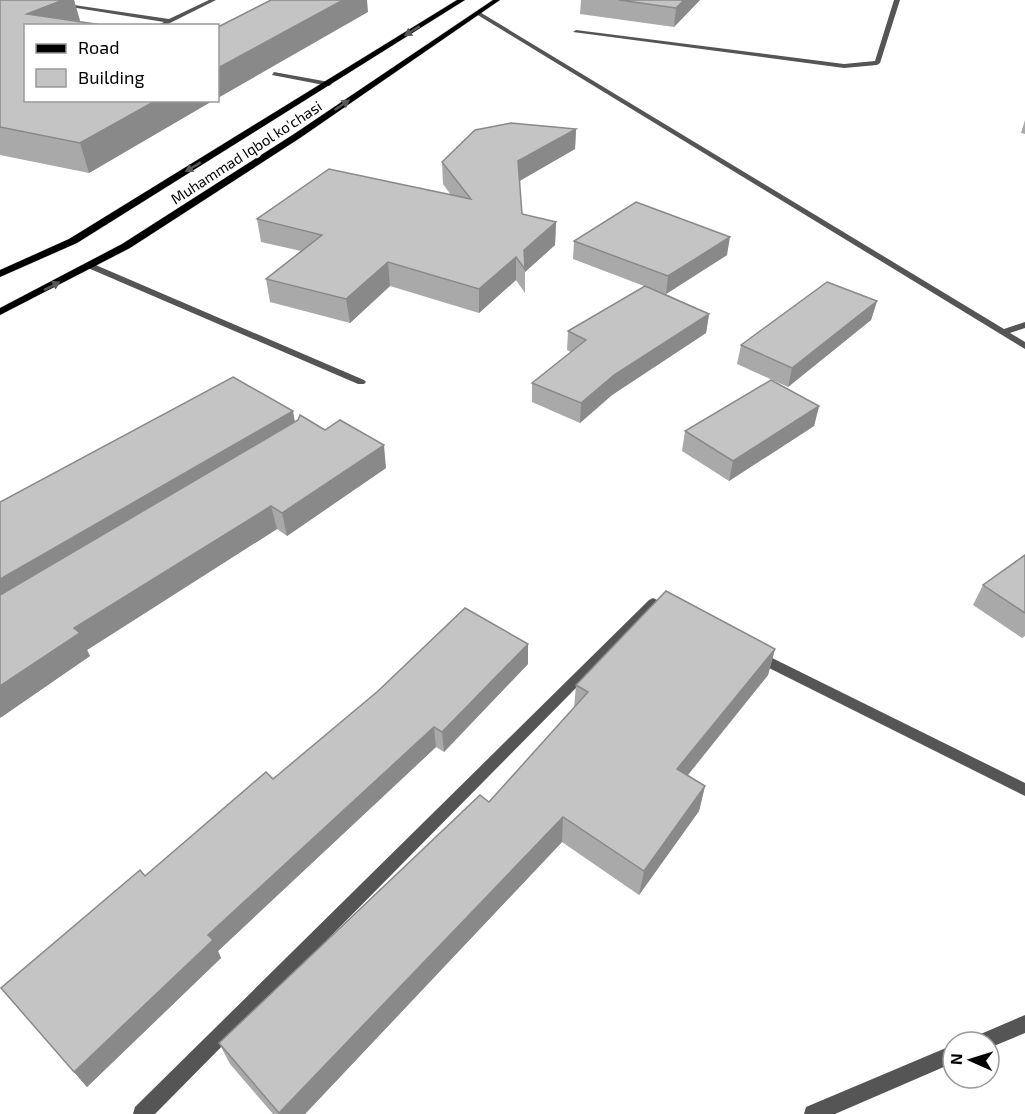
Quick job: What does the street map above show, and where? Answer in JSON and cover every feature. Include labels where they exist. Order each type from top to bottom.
[{"type":"main road","name":"Muhammad Iqbol ko'chasi","points":[[0,274],[73,241],[462,0]]},
{"type":"main road","name":"Muhammad Iqbol ko'chasi","points":[[0,312],[91,266],[297,136],[497,0]]},
{"type":"street","points":[[30,0],[170,21]]},
{"type":"street","points":[[164,24],[213,0]]},
{"type":"street","points":[[576,32],[844,66],[862,66],[877,63],[897,0]]},
{"type":"street","points":[[478,13],[1025,346]]},
{"type":"street","points":[[274,74],[329,84]]},
{"type":"street","points":[[91,266],[361,382]]},
{"type":"street","points":[[1004,332],[1025,325]]},
{"type":"street","points":[[142,1114],[658,606]]},
{"type":"street","points":[[749,651],[1025,790]]},
{"type":"street","points":[[1001,1034],[1025,1024]]},
{"type":"street","points":[[813,1114],[941,1059]]},
{"type":"building","points":[[0,0],[63,0],[27,14],[95,24],[24,24],[24,102],[153,102],[80,143],[0,127]]},
{"type":"building","points":[[271,0],[343,0],[219,67],[219,26]]},
{"type":"building","points":[[619,0],[684,0],[676,8]]},
{"type":"building","points":[[511,123],[576,129],[518,161],[522,214],[556,222],[524,250],[525,269],[516,257],[479,289],[388,262],[346,299],[266,279],[322,235],[257,219],[329,169],[471,199],[442,162],[475,130]]},
{"type":"building","points":[[636,202],[730,237],[668,276],[574,241]]},
{"type":"building","points":[[827,282],[877,301],[792,368],[741,345]]},
{"type":"building","points":[[645,286],[709,314],[614,375],[581,403],[532,383],[586,340],[568,331]]},
{"type":"building","points":[[233,377],[293,411],[0,579],[0,502]]},
{"type":"building","points":[[771,380],[819,406],[733,461],[685,431]]},
{"type":"building","points":[[300,415],[325,430],[340,420],[384,445],[282,513],[271,506],[74,628],[80,633],[0,686],[0,595],[298,420]]},
{"type":"building","points":[[1025,555],[1025,613],[983,585]]},
{"type":"building","points":[[666,591],[775,649],[677,769],[705,786],[644,871],[563,817],[279,1113],[219,1043],[480,795],[489,802],[588,692],[576,685]]},
{"type":"building","points":[[465,608],[528,644],[442,732],[434,727],[208,935],[213,940],[74,1072],[1,988],[140,870],[145,876],[266,772],[273,779],[378,691]]}]
